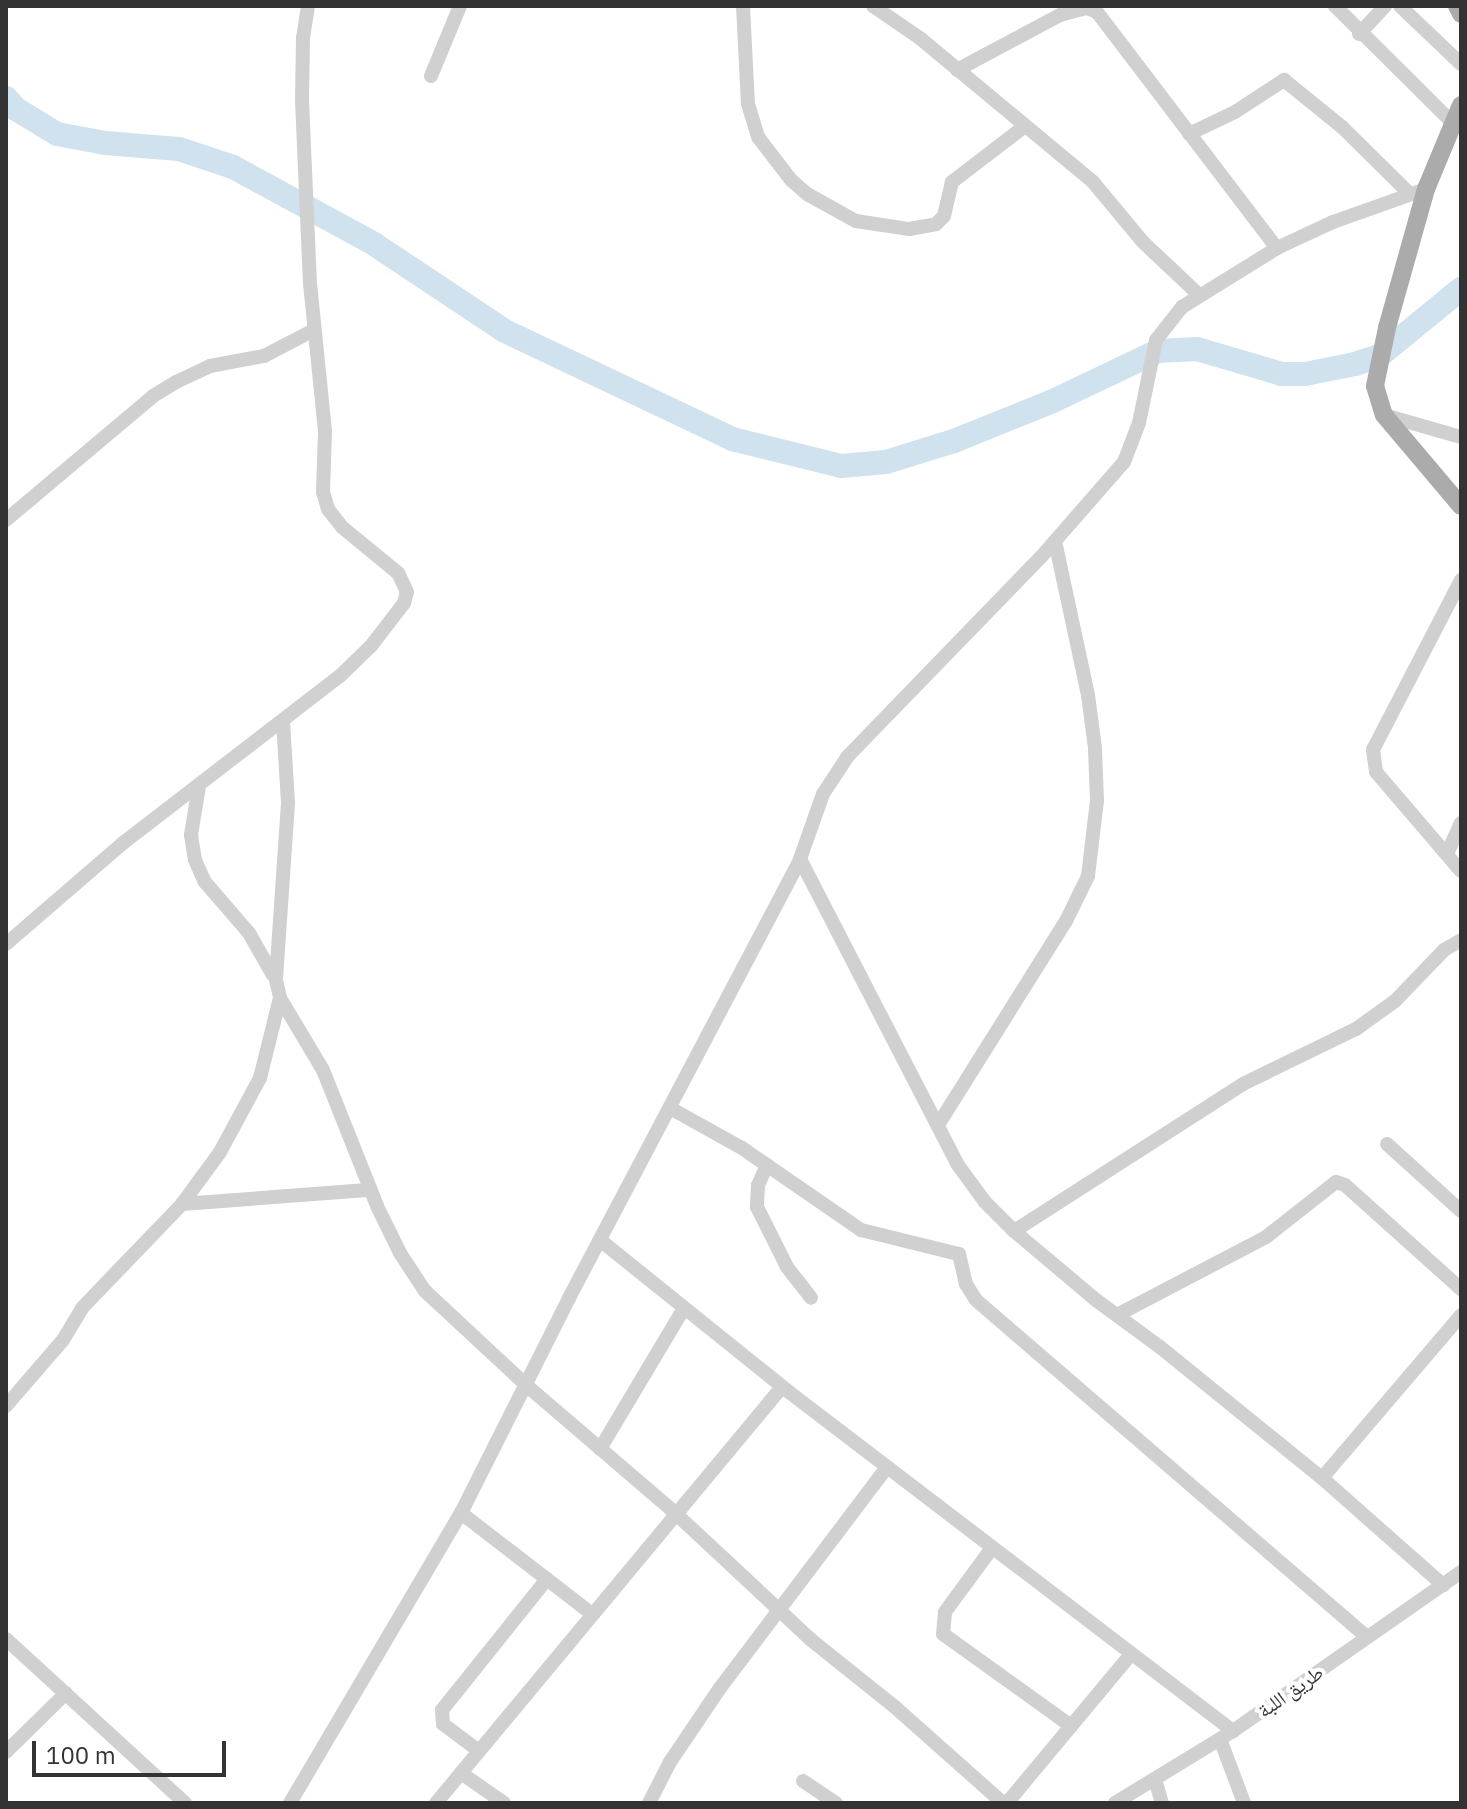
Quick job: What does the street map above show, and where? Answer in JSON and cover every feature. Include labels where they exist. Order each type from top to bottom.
[{"type":"main road","points":[[1457,6],[1461,14]]},
{"type":"main road","points":[[1456,113],[1418,191],[1375,386],[1384,415],[1461,506]]},
{"type":"street","points":[[6,944],[123,843],[340,676],[371,646],[404,603],[407,592],[398,573],[342,527],[328,509],[323,492],[325,431],[310,284],[305,168],[303,38],[308,6]]},
{"type":"street","points":[[431,76],[460,6]]},
{"type":"street","points":[[743,6],[748,104],[758,137],[791,180],[807,194],[856,221],[909,229],[936,224],[944,216],[952,182],[1025,126]]},
{"type":"street","points":[[873,6],[957,70],[1093,182],[1143,242],[1199,295]]},
{"type":"street","points":[[1335,6],[1359,34],[1456,113]]},
{"type":"street","points":[[1359,34],[1385,6]]},
{"type":"street","points":[[1400,6],[1461,64]]},
{"type":"street","points":[[957,70],[1060,15],[1087,8],[1097,12],[1277,248]]},
{"type":"street","points":[[290,1803],[461,1513],[800,859],[823,794],[848,756],[1055,541],[1124,462],[1139,423],[1156,340],[1167,322],[1199,295],[1223,284],[1277,248],[1418,191],[1284,80],[1235,112],[1189,134]]},
{"type":"street","points":[[6,520],[153,396],[210,366],[264,356],[314,330]]},
{"type":"street","points":[[1384,415],[1460,439]]},
{"type":"street","points":[[938,1125],[1066,921],[1088,876],[1097,801],[1095,748],[1088,695],[1055,541]]},
{"type":"street","points":[[1461,580],[1373,750],[1376,772],[1461,871]]},
{"type":"street","points":[[283,721],[288,803],[276,980],[280,998],[323,1070],[370,1190],[400,1253],[425,1291],[526,1385],[674,1512],[779,1611],[939,1743],[1005,1803],[1131,1654]]},
{"type":"street","points":[[199,786],[191,824],[195,860],[205,882],[249,933],[276,980]]},
{"type":"street","points":[[1447,854],[1461,823]]},
{"type":"street","points":[[800,859],[967,1177],[1014,1231],[1322,1478],[1443,1585]]},
{"type":"street","points":[[1014,1231],[1243,1084],[1356,1029],[1395,1001],[1444,950],[1461,940]]},
{"type":"street","points":[[6,1406],[63,1340],[82,1308],[182,1204],[220,1152],[248,1105],[268,1053],[280,998]]},
{"type":"street","points":[[670,1108],[767,1165],[861,1230],[959,1254],[966,1284],[976,1300],[1367,1637]]},
{"type":"street","points":[[1387,1144],[1461,1211]]},
{"type":"street","points":[[767,1165],[758,1185],[757,1207],[787,1267],[811,1298]]},
{"type":"street","points":[[1117,1315],[1266,1237],[1336,1182],[1345,1185],[1461,1289]]},
{"type":"street","points":[[182,1204],[370,1190]]},
{"type":"street","points":[[600,1240],[782,1387],[1233,1731]]},
{"type":"street","points":[[600,1449],[684,1308]]},
{"type":"street","points":[[1322,1478],[1461,1315]]},
{"type":"street","points":[[436,1803],[674,1512],[782,1387]]},
{"type":"street","points":[[649,1803],[684,1739],[887,1467]]},
{"type":"street","points":[[461,1513],[592,1614]]},
{"type":"street","points":[[992,1548],[945,1612],[943,1634],[1071,1726]]},
{"type":"street","name":"طريق اللبة","points":[[1115,1803],[1233,1731],[1443,1585],[1460,1577]]},
{"type":"street","points":[[479,1751],[443,1724],[442,1710],[547,1579]]},
{"type":"street","points":[[6,1639],[185,1803]]},
{"type":"street","points":[[6,1752],[66,1693]]},
{"type":"street","points":[[1220,1739],[1244,1803]]},
{"type":"street","points":[[461,1773],[504,1803]]},
{"type":"street","points":[[1155,1779],[1162,1803]]},
{"type":"street","points":[[803,1781],[836,1803]]},
{"type":"waterway","points":[[6,98],[16,109],[57,134],[105,143],[179,149],[233,167],[374,244],[505,331],[732,439],[841,466],[886,462],[954,441],[1053,401],[1158,351],[1197,349],[1282,374],[1305,374],[1355,364],[1379,356],[1461,289]]}]
